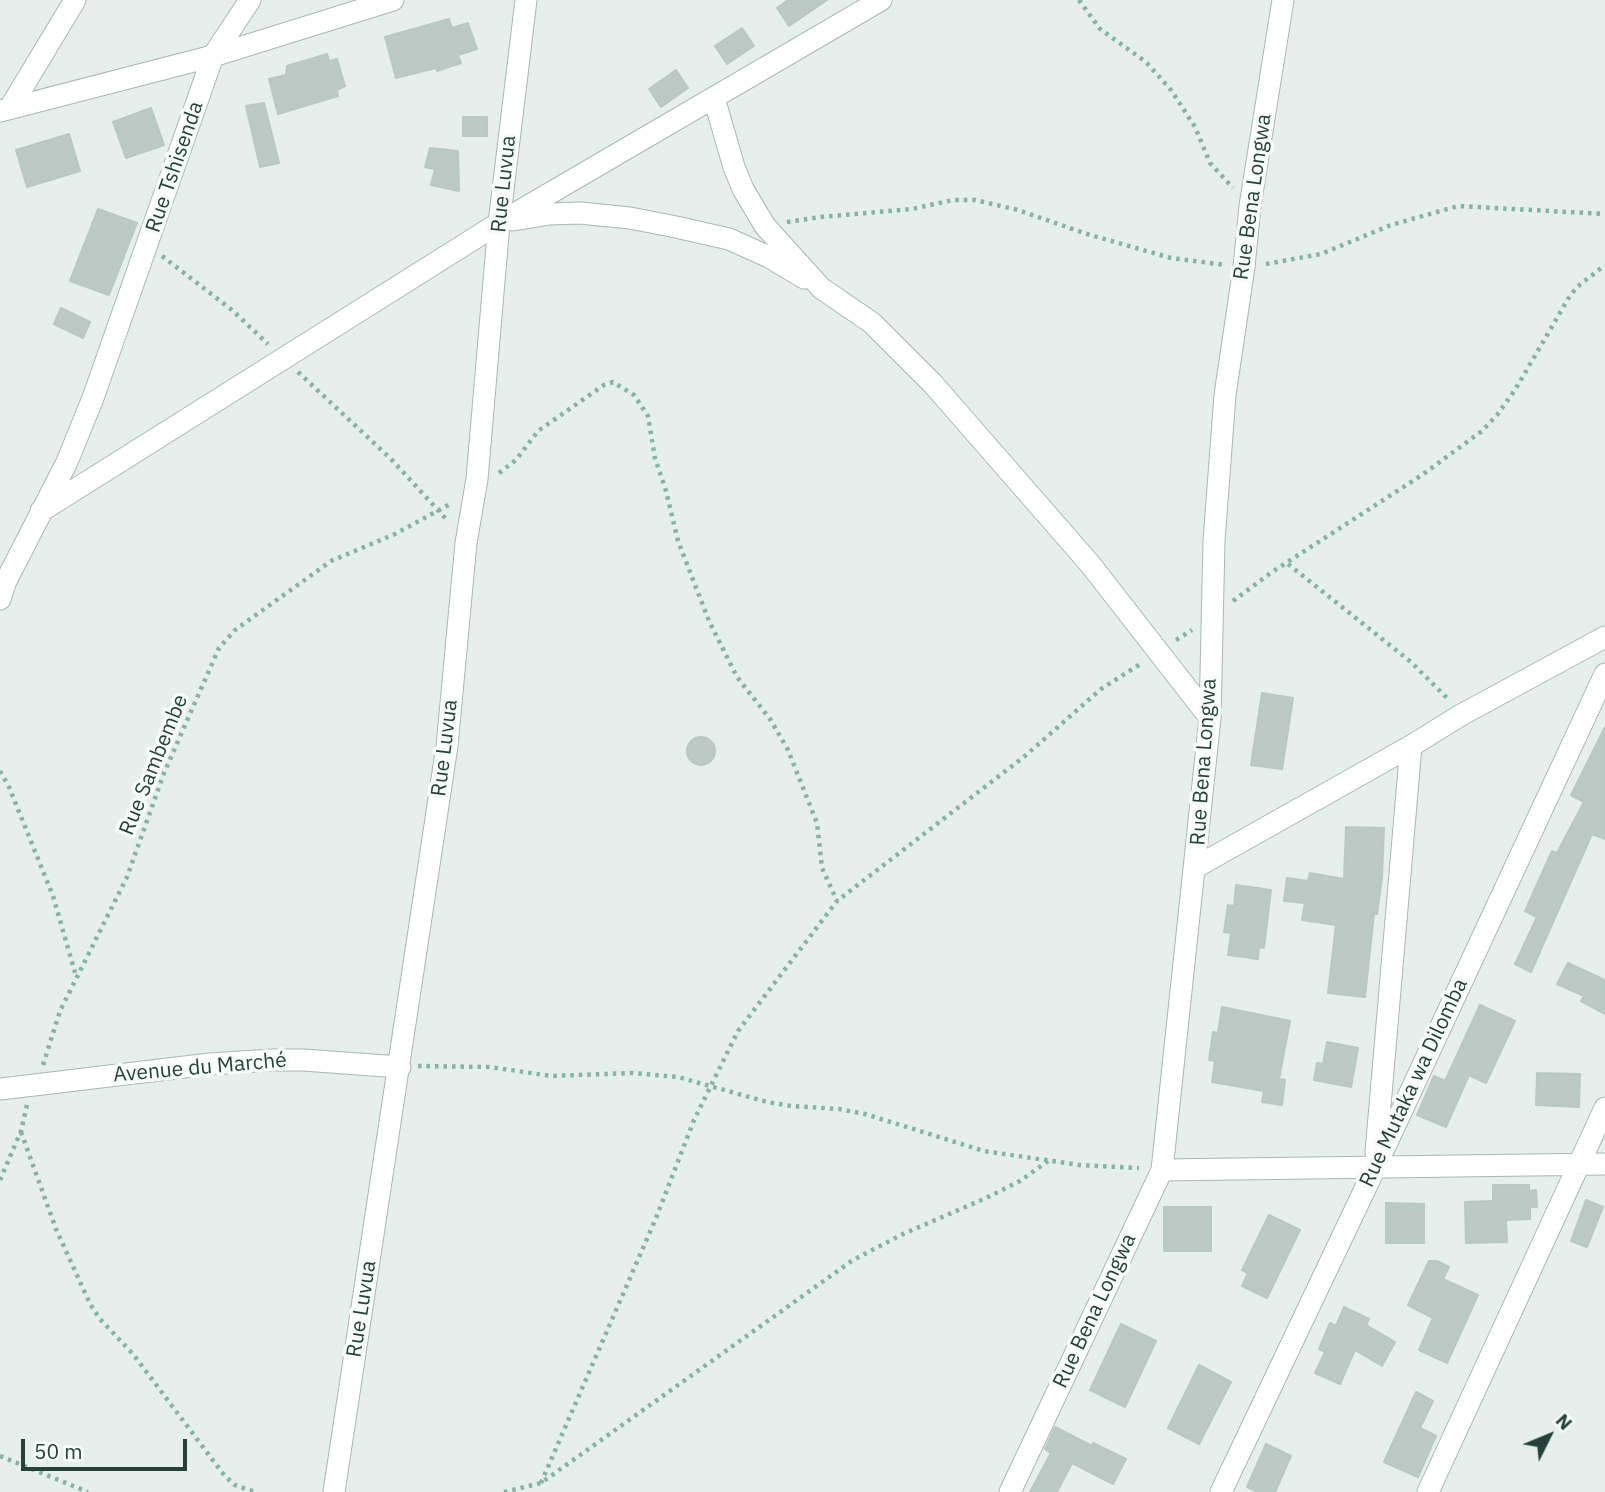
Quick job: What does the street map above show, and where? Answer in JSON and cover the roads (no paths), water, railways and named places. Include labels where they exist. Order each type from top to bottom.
[{"type":"street","points":[[5,110],[75,0]]},
{"type":"street","name":"Rue Tshisenda","points":[[0,599],[5,583],[67,462],[93,398],[213,56],[250,0]]},
{"type":"street","points":[[5,110],[213,56],[393,0]]},
{"type":"street","name":"Rue Luvua","points":[[334,1492],[447,746],[466,543],[477,479],[499,223],[526,0]]},
{"type":"street","points":[[41,511],[499,223],[881,0]]},
{"type":"street","name":"Rue Bena Longwa","points":[[1010,1492],[1162,1170],[1210,718],[1214,541],[1225,395],[1250,206],[1283,0]]},
{"type":"street","points":[[713,98],[743,189],[765,226],[821,288]]},
{"type":"street","points":[[499,223],[550,214],[580,213],[630,218],[729,240],[769,257],[872,323],[933,384],[1090,564],[1210,718]]},
{"type":"street","points":[[1196,867],[1461,715],[1605,637]]},
{"type":"street","name":"Rue Mutaka wa Dilomba","points":[[1221,1492],[1605,674]]},
{"type":"street","points":[[1375,1168],[1411,746]]},
{"type":"street","name":"Avenue du Marché","points":[[0,1089],[210,1064],[272,1060],[400,1067]]},
{"type":"street","points":[[1428,1492],[1605,1108]]},
{"type":"street","points":[[1162,1170],[1605,1164]]}]
